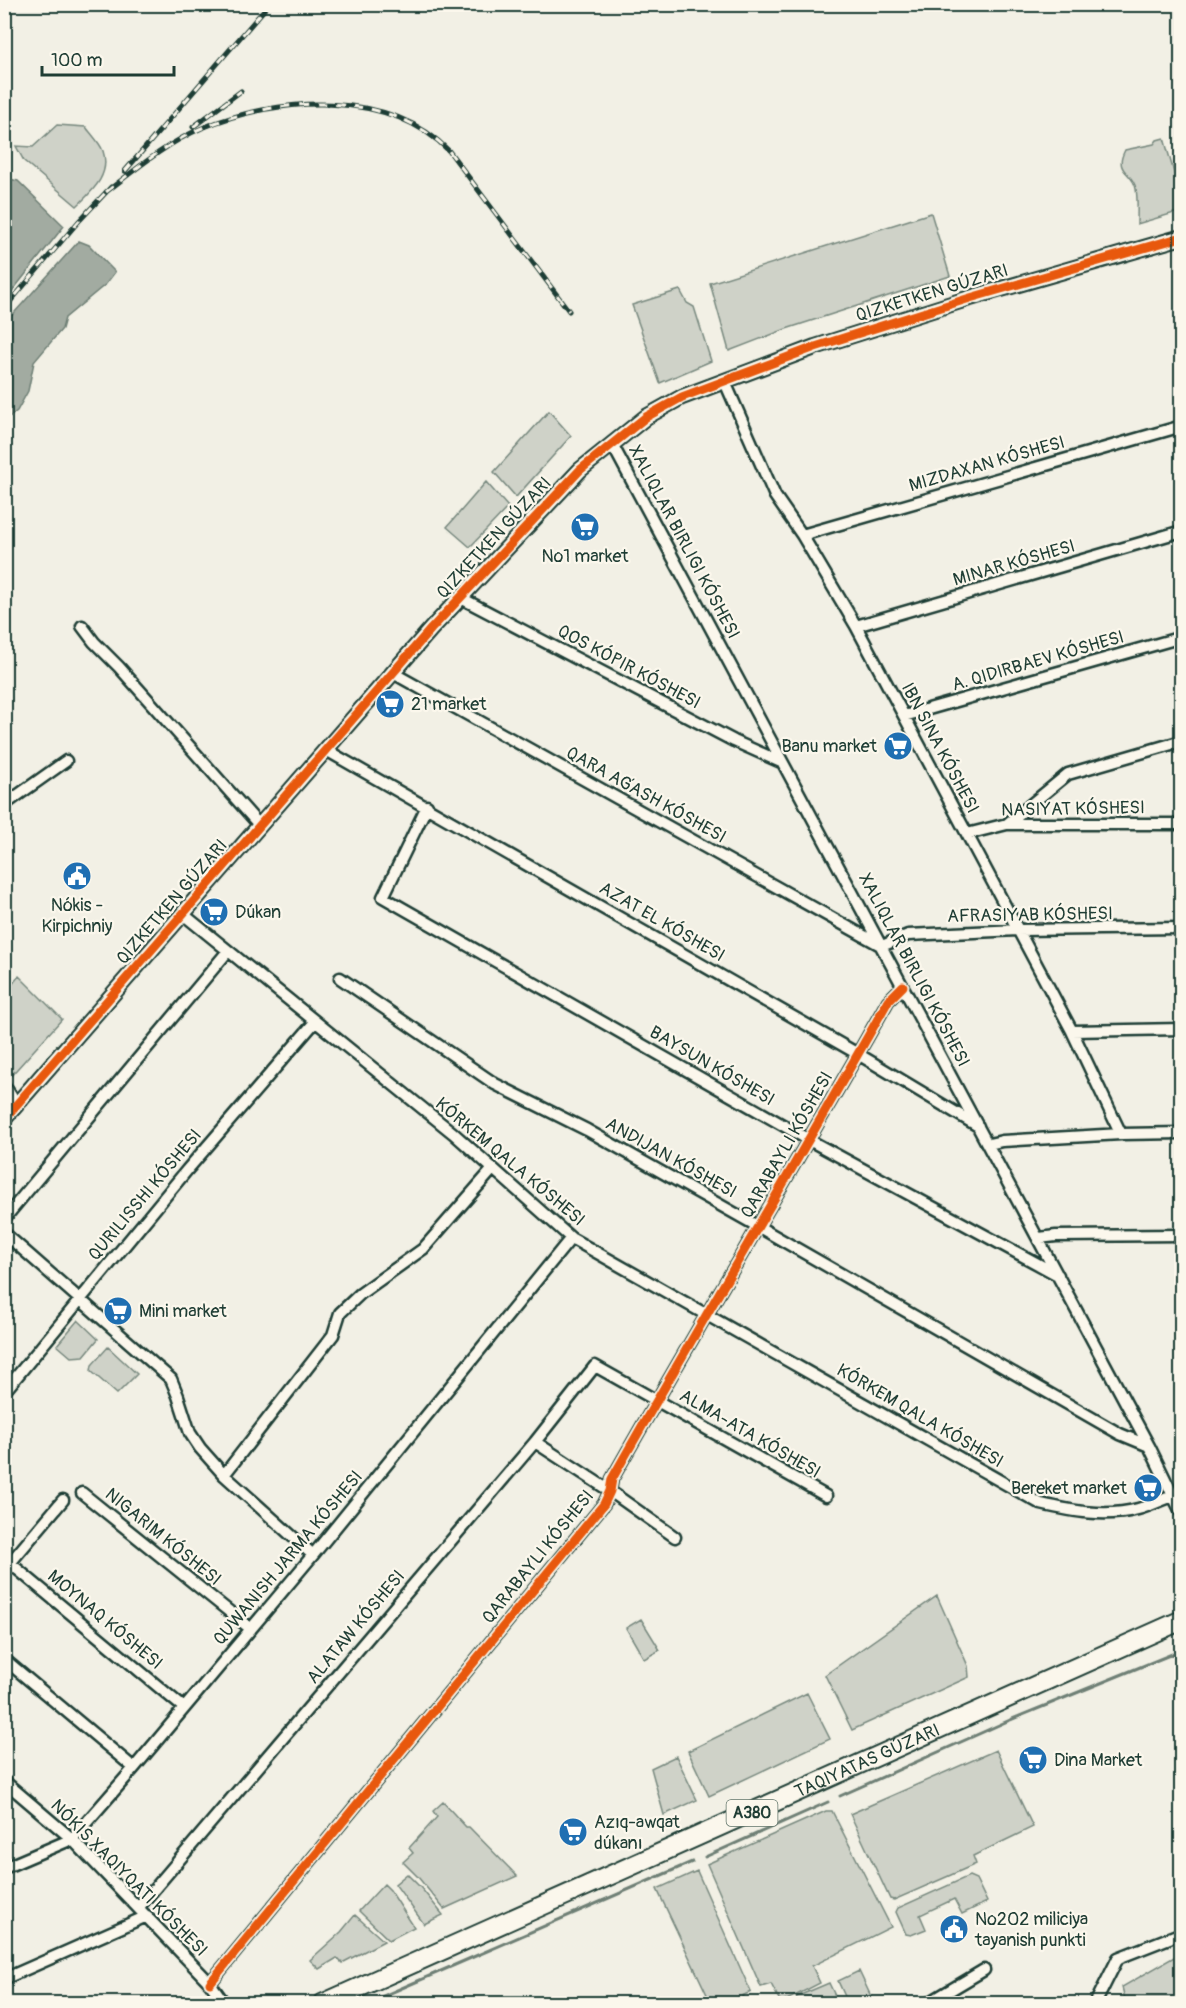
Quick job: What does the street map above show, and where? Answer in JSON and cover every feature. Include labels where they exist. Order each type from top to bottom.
[{"type":"highway","name":"A380","points":[[322,2004],[1182,1620]]},
{"type":"street","points":[[4,1119],[461,598],[580,470],[646,417],[682,397],[815,346],[970,298],[1182,237]]},
{"type":"street","name":"IBN SINA KÓSHESI","points":[[725,382],[775,496],[802,535],[856,626],[1072,1031],[1121,1134]]},
{"type":"street","name":"MIZDAXAN KÓSHESI","points":[[802,535],[1182,426]]},
{"type":"street","points":[[612,444],[1059,1275],[1182,1514]]},
{"type":"street","name":"MINAR KÓSHESI","points":[[856,626],[1182,531]]},
{"type":"street","name":"QOS KÓPIR KÓSHESI","points":[[461,598],[734,741],[783,763]]},
{"type":"street","points":[[82,626],[260,826]]},
{"type":"street","points":[[904,716],[1182,637]]},
{"type":"street","name":"QARA AǴASH KÓSHESI","points":[[393,673],[882,946]]},
{"type":"street","points":[[1006,824],[1068,774],[1182,741]]},
{"type":"street","name":"AZAT EL KÓSHESI","points":[[326,750],[858,1054],[979,1126]]},
{"type":"street","points":[[4,805],[66,761]]},
{"type":"street","name":"BAYSUN KÓSHESI","points":[[427,806],[383,897],[809,1140],[1059,1275]]},
{"type":"street","name":"NASIYAT KÓSHESI","points":[[967,834],[1006,824],[1182,824]]},
{"type":"street","name":"KÓRKEM QALA KÓSHESI","points":[[183,914],[314,1023],[453,1133],[571,1238],[1041,1504],[1077,1512],[1111,1513],[1137,1509],[1173,1496]]},
{"type":"street","name":"AFRASIYAB KÓSHESI","points":[[882,946],[908,934],[1182,928]]},
{"type":"street","points":[[4,1219],[228,951]]},
{"type":"street","name":"ANDIJAN KÓSHESI","points":[[340,978],[495,1084],[587,1130],[1120,1434],[1149,1446]]},
{"type":"street","points":[[210,1983],[604,1503],[610,1491],[612,1479],[707,1313],[759,1227],[888,1001],[903,986]]},
{"type":"street","points":[[4,1392],[187,1170],[314,1023]]},
{"type":"street","points":[[1072,1031],[1182,1029]]},
{"type":"street","points":[[4,1085],[17,1105]]},
{"type":"street","points":[[989,1144],[1002,1141],[1121,1134],[1182,1133]]},
{"type":"street","points":[[224,1475],[333,1335],[340,1313],[360,1294],[423,1249],[492,1170]]},
{"type":"street","points":[[4,1233],[171,1379],[190,1433],[200,1448],[224,1475],[313,1555]]},
{"type":"street","points":[[1039,1238],[1182,1235]]},
{"type":"street","points":[[4,1868],[72,1839],[313,1555],[571,1238]]},
{"type":"street","name":"ALMA-ATA KÓSHESI","points":[[596,1366],[826,1496]]},
{"type":"street","name":"ALATAW KÓSHESI","points":[[139,1907],[535,1442],[596,1366]]},
{"type":"street","points":[[535,1442],[675,1536]]},
{"type":"street","name":"NIGARIM KÓSHESI","points":[[82,1493],[251,1629]]},
{"type":"street","points":[[8,1561],[63,1500]]},
{"type":"street","name":"MOYNAQ KÓSHESI","points":[[8,1561],[184,1708]]},
{"type":"street","points":[[4,1659],[135,1767]]},
{"type":"street","points":[[4,1781],[72,1839],[210,1983],[225,2004]]},
{"type":"street","points":[[4,1979],[147,1916]]},
{"type":"street","points":[[1095,2004],[1118,1958],[1182,1933]]},
{"type":"street","points":[[927,2004],[984,1970]]},
{"type":"shaded area","points":[[57,125],[86,127],[103,151],[104,168],[99,182],[77,206],[24,161],[16,146],[33,147]]},
{"type":"shaded area","points":[[1164,138],[1181,197],[1181,211],[1137,224],[1136,189],[1122,168],[1122,158],[1125,150],[1154,144],[1157,140]]},
{"type":"shaded area","points":[[5,178],[18,181],[64,226],[5,300]]},
{"type":"shaded area","points":[[931,213],[950,276],[786,329],[729,351],[710,283]]},
{"type":"shaded area","points":[[79,241],[89,245],[115,272],[106,284],[65,318],[62,329],[34,362],[28,391],[17,411],[5,420],[5,323]]},
{"type":"shaded area","points":[[680,290],[687,303],[694,307],[711,361],[660,383],[632,305]]},
{"type":"shaded area","points":[[549,411],[571,436],[516,497],[494,472]]},
{"type":"shaded area","points":[[486,482],[508,507],[470,547],[447,527]]},
{"type":"shaded area","points":[[19,976],[62,1019],[8,1079],[5,1079],[5,993]]},
{"type":"shaded area","points":[[78,1320],[98,1339],[84,1356],[71,1357],[57,1345]]},
{"type":"shaded area","points":[[108,1347],[137,1374],[117,1394],[91,1371],[92,1365]]},
{"type":"shaded area","points":[[937,1596],[968,1666],[969,1677],[852,1730],[825,1675]]},
{"type":"shaded area","points":[[641,1619],[660,1650],[644,1659],[626,1628]]},
{"type":"shaded area","points":[[807,1693],[830,1739],[709,1796],[688,1751]]},
{"type":"shaded area","points":[[996,1750],[1033,1827],[973,1856],[976,1864],[894,1900],[890,1899],[850,1814]]},
{"type":"shaded area","points":[[676,1756],[697,1800],[664,1815],[651,1768]]},
{"type":"shaded area","points":[[443,1802],[517,1876],[444,1909],[403,1862],[413,1853],[409,1848],[437,1817],[433,1811]]},
{"type":"shaded area","points":[[826,1811],[832,1811],[891,1927],[812,1966],[820,1983],[781,2003],[771,1984],[761,1987],[707,1864]]},
{"type":"shaded area","points":[[697,1871],[751,1992],[742,1996],[745,2003],[711,2003],[657,1889]]},
{"type":"shaded area","points":[[407,1874],[443,1915],[424,1924],[395,1884]]},
{"type":"shaded area","points":[[969,1876],[976,1879],[987,1902],[962,1914],[954,1899],[920,1915],[926,1929],[911,1935],[906,1934],[896,1912],[898,1908]]},
{"type":"shaded area","points":[[384,1884],[414,1927],[389,1940],[359,1911]]},
{"type":"shaded area","points":[[355,1915],[384,1941],[342,1963],[337,1958],[319,1969],[310,1960],[341,1932]]},
{"type":"shaded area","points":[[1181,1953],[1181,2003],[1126,2003],[1122,1987]]},
{"type":"shaded area","points":[[859,1971],[874,2003],[848,2003],[838,1981]]},
{"type":"shaded area","points":[[829,1983],[837,2000],[829,2003],[799,2003],[796,1997]]},
{"type":"waterway","points":[[840,1796],[1010,1720],[1182,1650]]},
{"type":"waterway","points":[[705,1857],[828,1802]]},
{"type":"waterway","points":[[365,2004],[692,1862]]},
{"type":"railway","points":[[125,171],[269,4]]},
{"type":"railway","points":[[193,127],[241,91]]},
{"type":"railway","points":[[106,192],[176,141],[202,128],[232,118],[297,105],[331,104],[364,108],[395,116],[424,131],[449,151],[569,311]]},
{"type":"railway","points":[[4,309],[111,187]]},
{"type":"cycle path","name":"QIZKETKEN GÚZARI","points":[[4,1119],[431,629],[580,470],[646,417],[682,397],[815,347],[970,298],[1182,237]]},
{"type":"cycle path","name":"XALIQLAR BIRLIGI KÓSHESI","points":[[210,1983],[604,1504],[612,1479],[681,1359],[888,1001],[903,986]]},
{"type":"place","name":"№1 market","points":[[585,527]]},
{"type":"place","name":"21 market","points":[[390,704]]},
{"type":"place","name":"Banu market","points":[[898,746]]},
{"type":"place","name":"Nókis - Kirpichniy","points":[[77,876]]},
{"type":"place","name":"Dúkan","points":[[214,912]]},
{"type":"place","name":"Mini market","points":[[118,1311]]},
{"type":"place","name":"Bereket market","points":[[1148,1488]]},
{"type":"place","name":"Dina Market","points":[[1033,1760]]},
{"type":"place","name":"Azıq-awqat dúkanı","points":[[573,1832]]},
{"type":"place","name":"№202 miliciya tayanish punkti","points":[[954,1929]]}]
